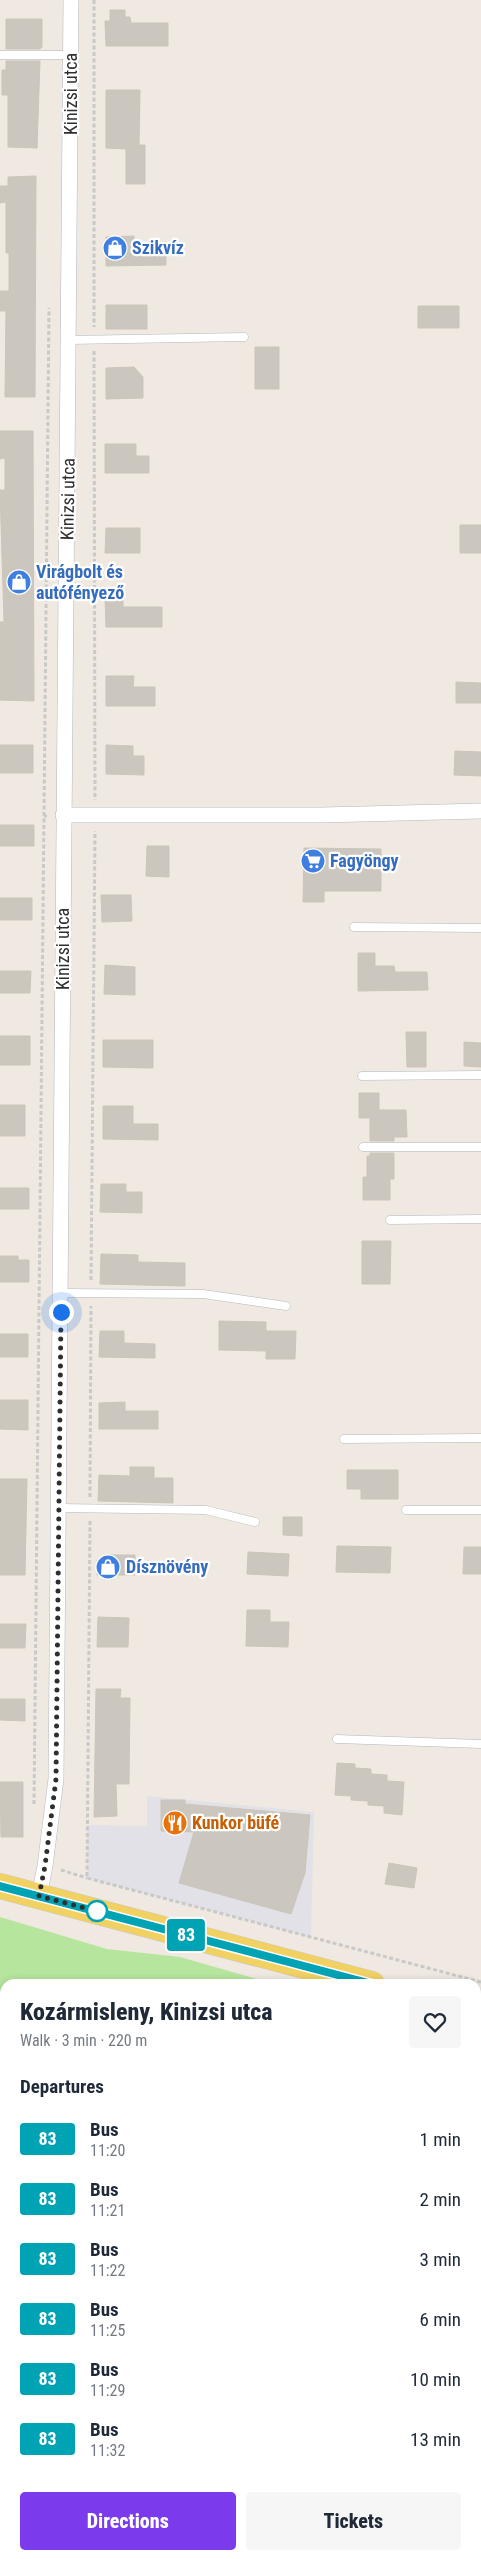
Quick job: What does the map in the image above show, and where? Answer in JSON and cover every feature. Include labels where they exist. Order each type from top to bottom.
[{"type":"main road","points":[[0,1886],[353,1979]]},
{"type":"street","name":"Kinizsi utca","points":[[39,1896],[45,1866],[56,1779],[63,815],[70,340],[71,0]]},
{"type":"street","points":[[63,815],[322,815],[481,811]]},
{"type":"lane","points":[[0,55],[71,55]]},
{"type":"lane","points":[[70,340],[244,337]]},
{"type":"lane","points":[[354,927],[481,928]]},
{"type":"lane","points":[[362,1076],[481,1075]]},
{"type":"lane","points":[[362,1147],[481,1147]]},
{"type":"lane","points":[[390,1220],[481,1219]]},
{"type":"lane","points":[[61,1292],[203,1294],[286,1306]]},
{"type":"lane","points":[[344,1439],[481,1438]]},
{"type":"lane","points":[[59,1508],[206,1510],[255,1522]]},
{"type":"lane","points":[[406,1510],[481,1510]]},
{"type":"lane","points":[[337,1738],[481,1744]]},
{"type":"path","points":[[94,0],[94,328]]},
{"type":"path","points":[[34,1812],[49,298]]},
{"type":"path","points":[[94,348],[95,815]]},
{"type":"path","points":[[44,816],[63,815]]},
{"type":"path","points":[[45,1866],[87,1878]]},
{"type":"shaded area","points":[[147,1796],[314,1812],[311,1937],[87,1878],[87,1825],[147,1826]]},
{"type":"green space","points":[[0,1917],[107,1949],[180,1957],[257,1979],[0,1979]]},
{"type":"building","points":[[110,10],[125,10],[125,17],[130,17],[131,23],[168,23],[168,46],[106,46],[105,21],[110,21]]},
{"type":"building","points":[[6,19],[42,19],[42,47],[40,49],[6,49]]},
{"type":"building","points":[[6,61],[40,61],[37,148],[8,147],[8,95],[2,95],[2,70],[6,70]]},
{"type":"building","points":[[106,90],[140,90],[139,145],[145,145],[145,184],[126,184],[126,149],[106,148]]},
{"type":"building","points":[[36,176],[35,397],[5,397],[6,311],[0,311],[0,291],[9,291],[9,253],[6,253],[6,202],[0,203],[0,186],[8,186],[8,177]]},
{"type":"building","points":[[134,236],[134,243],[166,242],[166,265],[106,266],[106,237]]},
{"type":"building","points":[[106,305],[147,305],[147,329],[106,329]]},
{"type":"building","points":[[418,306],[459,306],[459,328],[418,328]]},
{"type":"building","points":[[255,347],[279,347],[279,389],[255,389]]},
{"type":"building","points":[[134,367],[143,377],[143,398],[106,399],[106,368]]},
{"type":"building","points":[[0,431],[33,431],[34,701],[0,700],[0,622],[4,622],[0,490],[5,490],[5,458],[0,459]]},
{"type":"building","points":[[105,444],[136,444],[136,456],[149,456],[149,473],[105,473]]},
{"type":"building","points":[[460,525],[481,525],[481,553],[460,553]]},
{"type":"building","points":[[106,528],[140,528],[140,553],[105,553]]},
{"type":"building","points":[[105,599],[123,599],[123,607],[162,607],[162,627],[106,627]]},
{"type":"building","points":[[106,676],[134,676],[133,687],[155,687],[155,706],[106,706]]},
{"type":"building","points":[[456,682],[481,683],[481,703],[456,703]]},
{"type":"building","points":[[0,745],[33,745],[33,773],[0,773]]},
{"type":"building","points":[[106,745],[133,746],[133,756],[144,756],[144,775],[106,774]]},
{"type":"building","points":[[455,751],[481,752],[481,776],[454,775]]},
{"type":"building","points":[[0,825],[34,825],[34,846],[0,846]]},
{"type":"building","points":[[147,846],[169,846],[169,877],[146,876]]},
{"type":"building","points":[[304,848],[381,849],[381,891],[324,891],[324,902],[303,902]]},
{"type":"building","points":[[101,895],[131,895],[132,921],[102,922]]},
{"type":"building","points":[[0,898],[32,898],[32,920],[0,920]]},
{"type":"building","points":[[358,953],[375,953],[375,966],[394,966],[395,972],[427,972],[428,990],[358,991]]},
{"type":"building","points":[[105,965],[135,967],[135,995],[104,994]]},
{"type":"building","points":[[0,971],[31,971],[30,993],[0,993]]},
{"type":"building","points":[[406,1032],[426,1032],[426,1067],[407,1067]]},
{"type":"building","points":[[0,1036],[30,1036],[30,1065],[0,1065]]},
{"type":"building","points":[[103,1040],[153,1040],[153,1068],[103,1067]]},
{"type":"building","points":[[464,1042],[481,1043],[481,1067],[464,1066]]},
{"type":"building","points":[[359,1093],[379,1093],[379,1110],[406,1110],[407,1137],[394,1137],[394,1141],[370,1141],[370,1118],[359,1118]]},
{"type":"building","points":[[0,1105],[25,1105],[25,1136],[0,1136]]},
{"type":"building","points":[[103,1106],[133,1106],[133,1124],[158,1124],[158,1140],[103,1139]]},
{"type":"building","points":[[370,1153],[394,1153],[394,1179],[390,1179],[390,1200],[363,1200],[363,1177],[367,1177],[367,1156],[370,1156]]},
{"type":"building","points":[[101,1184],[126,1184],[126,1192],[142,1192],[142,1213],[100,1212]]},
{"type":"building","points":[[0,1188],[29,1188],[29,1209],[0,1209]]},
{"type":"building","points":[[362,1241],[391,1241],[390,1284],[362,1284]]},
{"type":"building","points":[[101,1254],[138,1255],[138,1262],[185,1263],[185,1286],[100,1284]]},
{"type":"building","points":[[0,1256],[18,1256],[18,1260],[29,1260],[29,1282],[0,1282]]},
{"type":"building","points":[[219,1321],[266,1322],[266,1331],[296,1331],[295,1359],[266,1359],[266,1351],[219,1350]]},
{"type":"building","points":[[100,1331],[124,1331],[124,1343],[155,1344],[155,1358],[99,1357]]},
{"type":"building","points":[[0,1334],[28,1334],[28,1357],[0,1357]]},
{"type":"building","points":[[0,1400],[28,1400],[28,1430],[0,1429]]},
{"type":"building","points":[[125,1402],[125,1411],[158,1411],[158,1429],[99,1429],[99,1403]]},
{"type":"building","points":[[130,1467],[154,1467],[154,1478],[173,1478],[173,1503],[98,1501],[99,1475],[130,1476]]},
{"type":"building","points":[[347,1470],[398,1470],[398,1499],[361,1499],[361,1489],[347,1489]]},
{"type":"building","points":[[0,1479],[27,1479],[25,1575],[0,1575]]},
{"type":"building","points":[[283,1517],[302,1517],[302,1536],[283,1535]]},
{"type":"building","points":[[337,1546],[391,1547],[390,1573],[336,1572]]},
{"type":"building","points":[[464,1547],[481,1547],[481,1574],[463,1574]]},
{"type":"building","points":[[248,1552],[289,1554],[288,1576],[247,1574]]},
{"type":"building","points":[[108,1555],[135,1555],[135,1575],[97,1575],[97,1560],[108,1560]]},
{"type":"building","points":[[247,1610],[270,1610],[270,1622],[289,1622],[288,1647],[246,1646]]},
{"type":"building","points":[[98,1617],[129,1618],[128,1647],[97,1647]]},
{"type":"building","points":[[0,1624],[26,1624],[25,1648],[0,1648]]},
{"type":"building","points":[[96,1689],[121,1689],[120,1698],[130,1698],[129,1784],[116,1784],[117,1816],[94,1817]]},
{"type":"building","points":[[0,1699],[25,1699],[25,1721],[0,1720]]},
{"type":"building","points":[[337,1763],[355,1764],[355,1768],[371,1769],[371,1774],[387,1775],[387,1781],[404,1782],[402,1815],[384,1813],[384,1806],[368,1805],[368,1801],[351,1800],[351,1796],[335,1795]]},
{"type":"building","points":[[0,1782],[23,1782],[23,1837],[1,1837]]},
{"type":"building","points":[[161,1800],[185,1800],[185,1804],[310,1815],[305,1873],[291,1914],[179,1883],[194,1832],[161,1831]]},
{"type":"building","points":[[389,1863],[417,1868],[414,1888],[385,1884]]},
{"type":"bus line","name":"83","points":[[0,1886],[353,1979]]},
{"type":"place","name":"Szikvíz","points":[[115,248]]},
{"type":"place","name":"Virágbolt és autófényező","points":[[19,582]]},
{"type":"place","name":"Fagyöngy","points":[[313,861]]},
{"type":"place","name":"Dísznövény","points":[[108,1567]]},
{"type":"place","name":"Kunkor büfé","points":[[175,1823]]},
{"type":"route","points":[[61,1312],[56,1779],[45,1866],[39,1896],[97,1911]]}]
